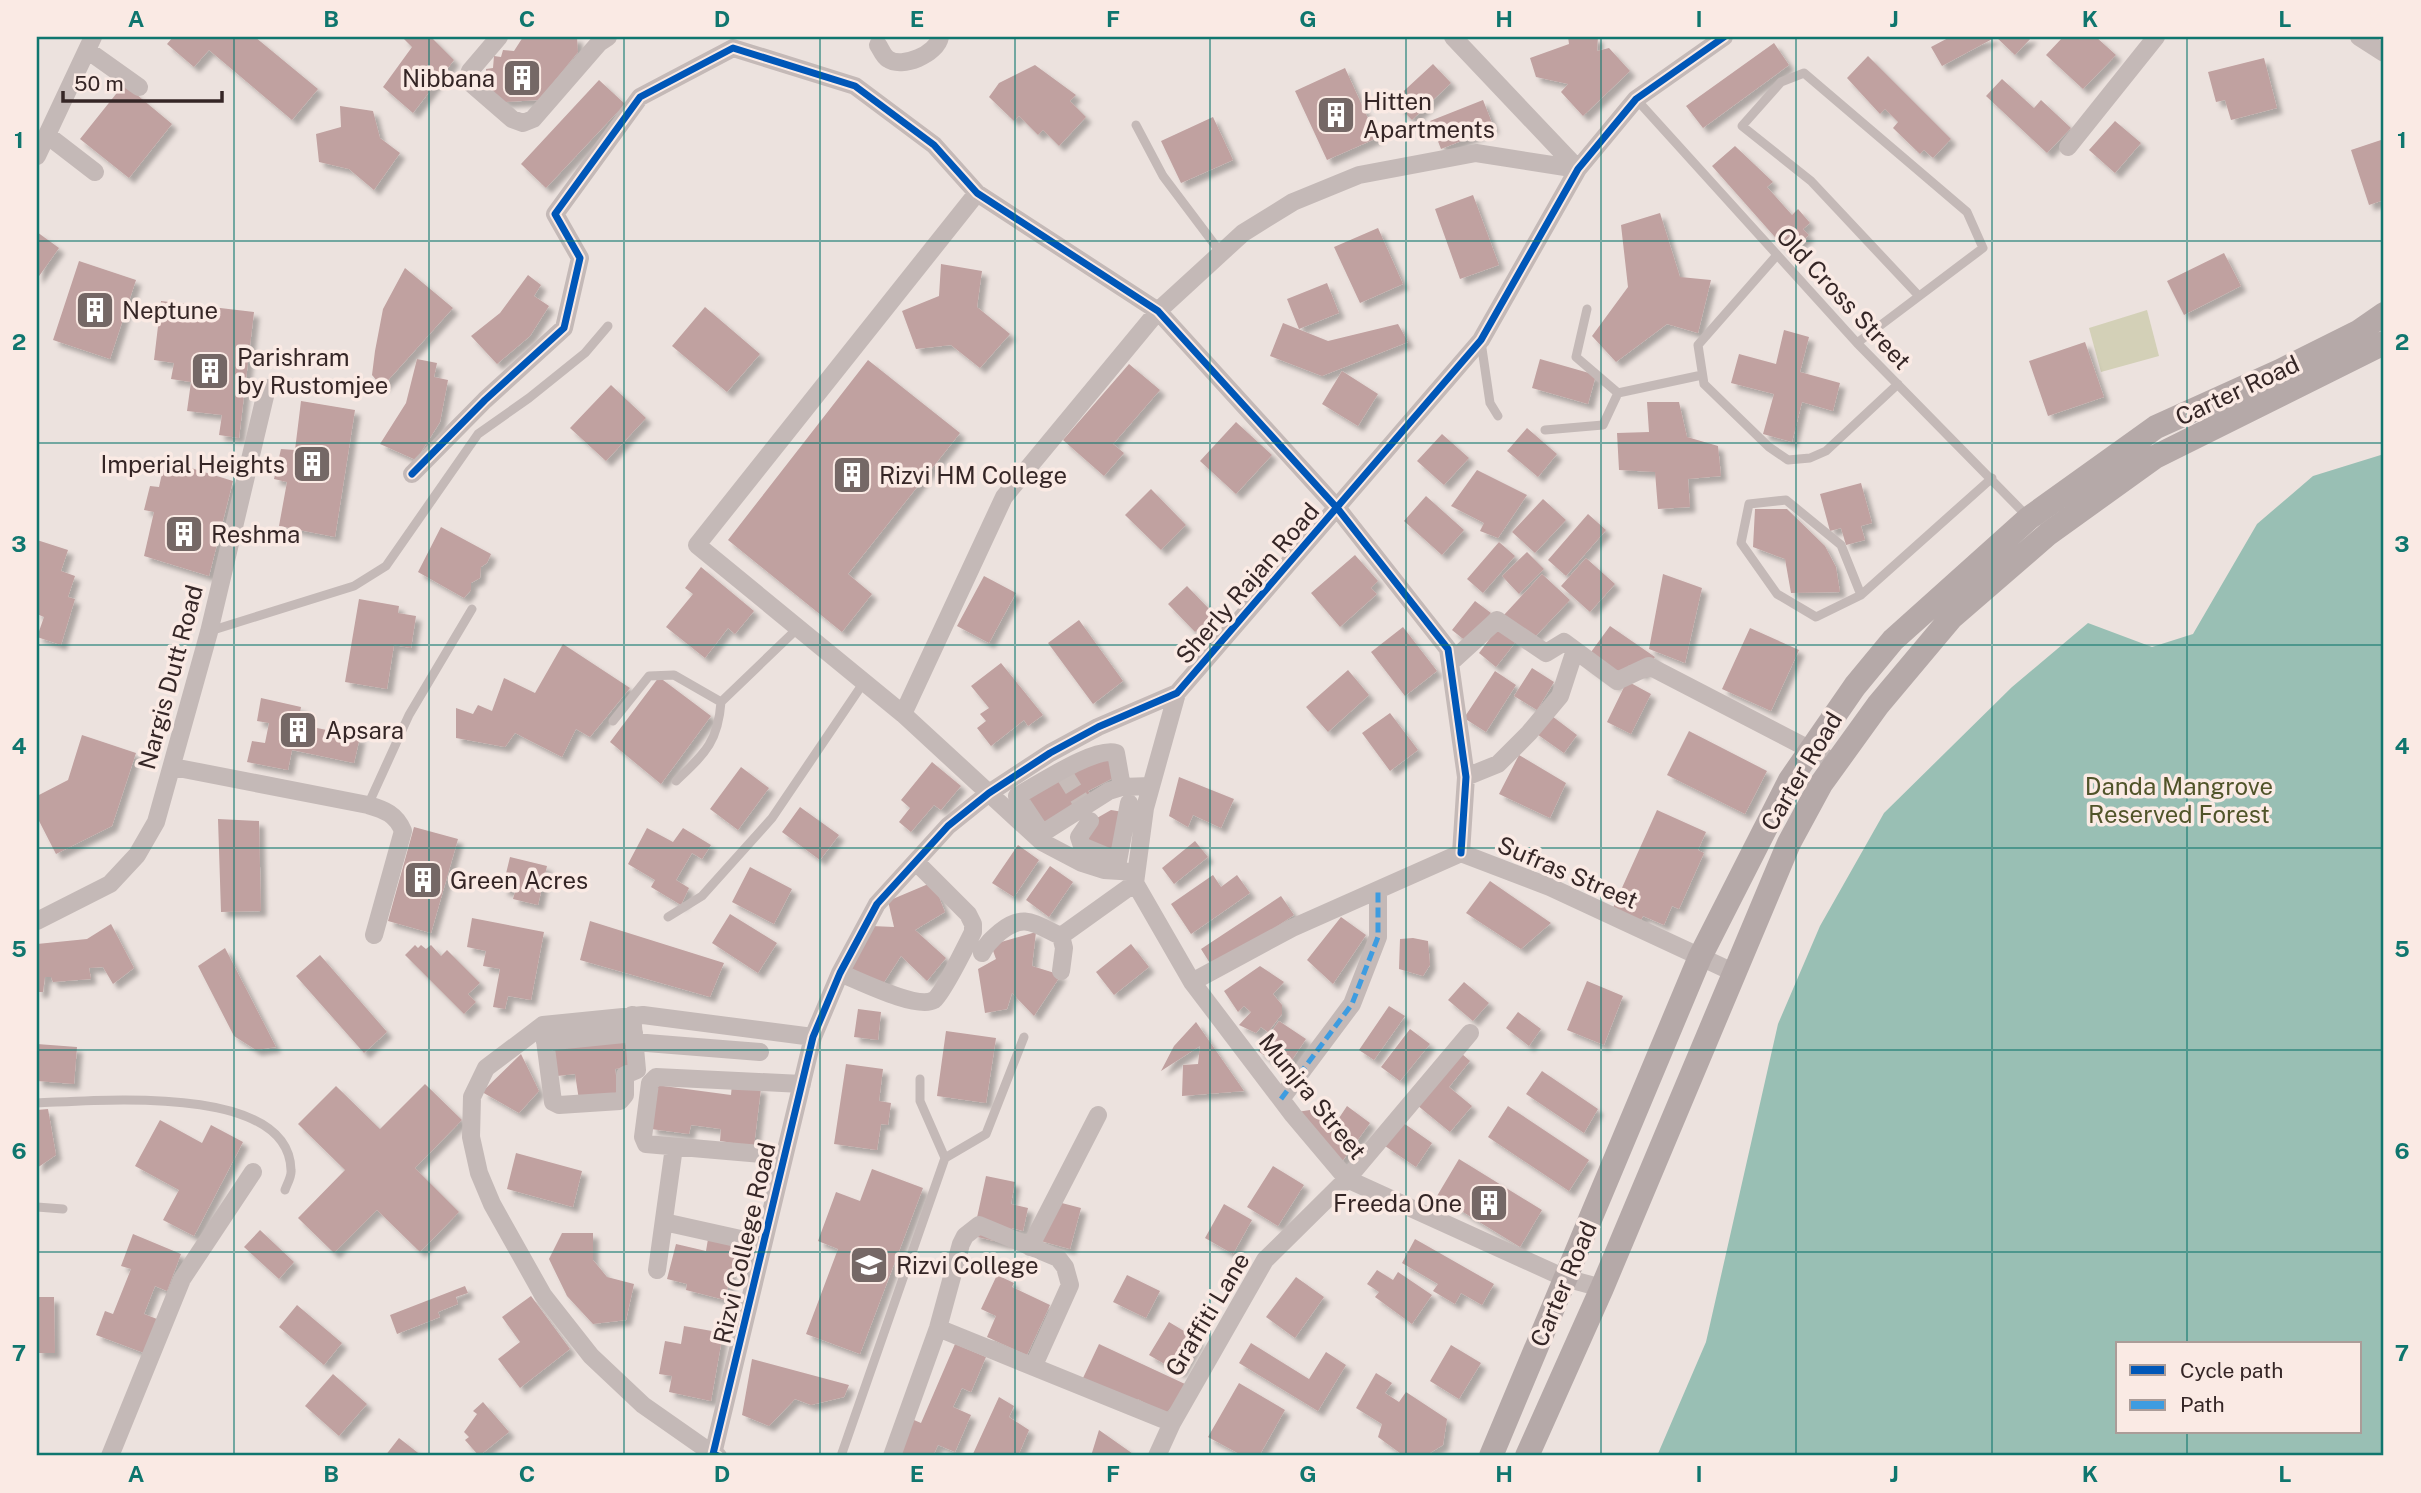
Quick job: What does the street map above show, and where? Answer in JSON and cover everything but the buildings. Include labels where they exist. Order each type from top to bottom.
[{"type":"main road","name":"Carter Road","points":[[1490,1456],[1700,957],[1790,780],[1893,640],[2029,518],[2157,427],[2280,371],[2358,332],[2384,314]]},
{"type":"main road","name":"Carter Road","points":[[1527,1456],[1602,1288],[1789,843],[1821,784],[1878,705],[1951,618],[2048,534],[2155,457],[2384,343]]},
{"type":"street","points":[[499,37],[470,71],[467,80],[512,119],[523,123],[533,119],[605,37]]},
{"type":"street","points":[[878,45],[889,60],[894,61],[925,56],[937,46],[940,37]]},
{"type":"street","points":[[1453,37],[1578,170]]},
{"type":"street","name":"Sherly Rajan Road","points":[[813,1037],[839,973],[877,904],[948,826],[989,793],[1012,789],[1050,753],[1098,727],[1177,693],[1481,340],[1578,170],[1636,99],[1724,37]]},
{"type":"street","points":[[2068,147],[2156,37]]},
{"type":"street","points":[[2359,37],[2384,53]]},
{"type":"street","points":[[37,156],[90,43],[139,87]]},
{"type":"street","points":[[412,474],[485,400],[564,328],[580,258],[555,214],[640,97],[733,48],[855,86],[934,145],[977,193],[1158,311],[1338,509],[1448,649],[1466,777],[1461,853]]},
{"type":"street","points":[[47,135],[95,172]]},
{"type":"street","points":[[903,715],[1004,497],[1158,311],[1243,233],[1293,202],[1359,175],[1476,153],[1578,170]]},
{"type":"street","points":[[977,193],[697,545],[903,715],[1042,842],[1082,863],[1125,878]]},
{"type":"street","name":"Nargis Dutt Road","points":[[37,921],[110,884],[137,855],[156,822],[209,632],[267,388]]},
{"type":"street","points":[[1450,663],[1497,620],[1546,653],[1564,642],[1617,681],[1649,666],[1836,763]]},
{"type":"street","points":[[1466,777],[1498,764],[1529,733],[1560,696],[1574,650]]},
{"type":"street","points":[[1061,936],[1125,878],[1128,800],[1118,758],[1115,753],[1108,751],[1089,757],[1063,773],[1012,789],[1043,831],[1085,810],[1128,800],[1151,786],[1177,693]]},
{"type":"street","points":[[1098,727],[1108,751]]},
{"type":"street","points":[[1050,753],[1063,773]]},
{"type":"street","points":[[173,767],[368,805],[389,812],[399,820],[404,831],[374,935]]},
{"type":"street","points":[[1128,800],[1151,786]]},
{"type":"street","points":[[1085,810],[1079,837],[1081,844],[1125,878]]},
{"type":"street","name":"Sufras Street","points":[[1192,982],[1292,928],[1461,853],[1550,887],[1735,973]]},
{"type":"street","points":[[839,973],[908,1000],[927,1002],[938,995],[973,932],[973,924],[968,914],[916,862]]},
{"type":"street","name":"Munjra Street","points":[[1125,878],[1192,982],[1281,1099],[1347,1179],[1565,1278],[1602,1288]]},
{"type":"street","points":[[1281,1099],[1352,1004],[1378,937],[1378,890]]},
{"type":"street","points":[[982,953],[992,939],[1017,920],[1061,936]]},
{"type":"street","points":[[1061,936],[1064,948],[1061,971]]},
{"type":"street","points":[[544,1033],[552,1100],[559,1105],[622,1100],[625,1075],[637,1070],[633,1030]]},
{"type":"street","points":[[633,1030],[760,1052]]},
{"type":"street","points":[[715,1455],[643,1405],[591,1356],[542,1295],[492,1204],[479,1173],[471,1137],[472,1097],[486,1068],[544,1033],[633,1030],[813,1037]]},
{"type":"street","name":"Graffiti Lane","points":[[1157,1456],[1172,1423],[1265,1261],[1347,1179],[1470,1033]]},
{"type":"street","name":"Rizvi College Road","points":[[715,1455],[813,1037]]},
{"type":"street","points":[[784,1156],[649,1145],[644,1141],[653,1079],[802,1084]]},
{"type":"street","points":[[1030,1247],[1098,1115]]},
{"type":"street","points":[[657,1270],[674,1147]]},
{"type":"street","points":[[110,1456],[182,1279],[253,1172]]},
{"type":"street","points":[[664,1222],[764,1244]]},
{"type":"street","points":[[892,1456],[938,1328],[965,1236],[979,1225],[1058,1258],[1065,1267],[1070,1285],[1034,1365]]},
{"type":"street","points":[[938,1328],[1172,1423]]},
{"type":"lane","points":[[1857,343],[1983,248],[1967,212],[1804,73],[1781,82],[1741,126],[1811,181],[1918,295]]},
{"type":"lane","name":"Old Cross Street","points":[[1636,99],[1857,343],[2029,518]]},
{"type":"lane","points":[[1136,125],[1163,176],[1221,253]]},
{"type":"lane","points":[[1777,255],[1698,345],[1704,384],[1769,447],[1788,460],[1810,458],[1826,451],[1898,384]]},
{"type":"lane","points":[[1587,309],[1576,357],[1618,393]]},
{"type":"lane","points":[[209,632],[354,586],[386,566],[457,460],[478,434],[529,398],[584,353],[608,326]]},
{"type":"lane","points":[[1481,340],[1490,403],[1498,416]]},
{"type":"lane","points":[[1618,393],[1702,375]]},
{"type":"lane","points":[[1545,430],[1602,425],[1618,393]]},
{"type":"lane","points":[[1861,595],[1841,545],[1786,500],[1749,504],[1741,543],[1777,594],[1816,617],[1861,595],[1992,478]]},
{"type":"lane","points":[[368,805],[409,715],[472,609]]},
{"type":"lane","points":[[676,781],[709,749],[719,725],[720,702],[798,628]]},
{"type":"lane","points":[[613,721],[649,676],[674,675],[720,702]]},
{"type":"lane","points":[[668,917],[702,896],[772,818],[864,682]]},
{"type":"lane","points":[[841,1456],[945,1158],[986,1135],[1024,1037]]},
{"type":"lane","points":[[920,1079],[920,1101],[945,1158]]},
{"type":"lane","points":[[37,1103],[149,1099],[212,1105],[256,1122],[281,1138],[292,1170],[285,1190]]},
{"type":"lane","points":[[37,1207],[63,1209]]},
{"type":"shaded area","points":[[2147,310],[2159,356],[2101,372],[2089,328]]},
{"type":"water","name":"Danda Mangrove Reserved Forest","points":[[2384,454],[2384,1456],[1657,1456],[1706,1342],[1778,1024],[1820,926],[1884,813],[2012,687],[2088,623],[2152,647],[2193,634],[2257,524],[2313,476]]},
{"type":"tunnel","points":[[1064,774],[1082,803]]},
{"type":"marked path","points":[[1281,1099],[1352,1004],[1378,937],[1378,890]]},
{"type":"cycle path","points":[[718,1456],[713,1454],[813,1037],[840,973],[877,904],[948,826],[989,793],[1050,753],[1098,727],[1177,693],[1481,340],[1578,169],[1636,99],[1724,37]]},
{"type":"cycle path","points":[[412,474],[485,400],[564,328],[580,258],[555,214],[640,97],[733,48],[855,86],[934,145],[977,193],[1158,311],[1338,509],[1448,649],[1466,777],[1461,853]]},
{"type":"place","name":"Nibbana","points":[[522,78]]},
{"type":"place","name":"Hitten Apartments","points":[[1336,115]]},
{"type":"place","name":"Neptune","points":[[95,310]]},
{"type":"place","name":"Parishram by Rustomjee","points":[[210,371]]},
{"type":"place","name":"Imperial Heights","points":[[312,464]]},
{"type":"place","name":"Rizvi HM College","points":[[852,475]]},
{"type":"place","name":"Reshma","points":[[184,534]]},
{"type":"place","name":"Apsara","points":[[298,730]]},
{"type":"place","name":"Green Acres","points":[[423,880]]},
{"type":"place","name":"Freeda One","points":[[1489,1203]]},
{"type":"place","name":"Rizvi College","points":[[869,1265]]}]
